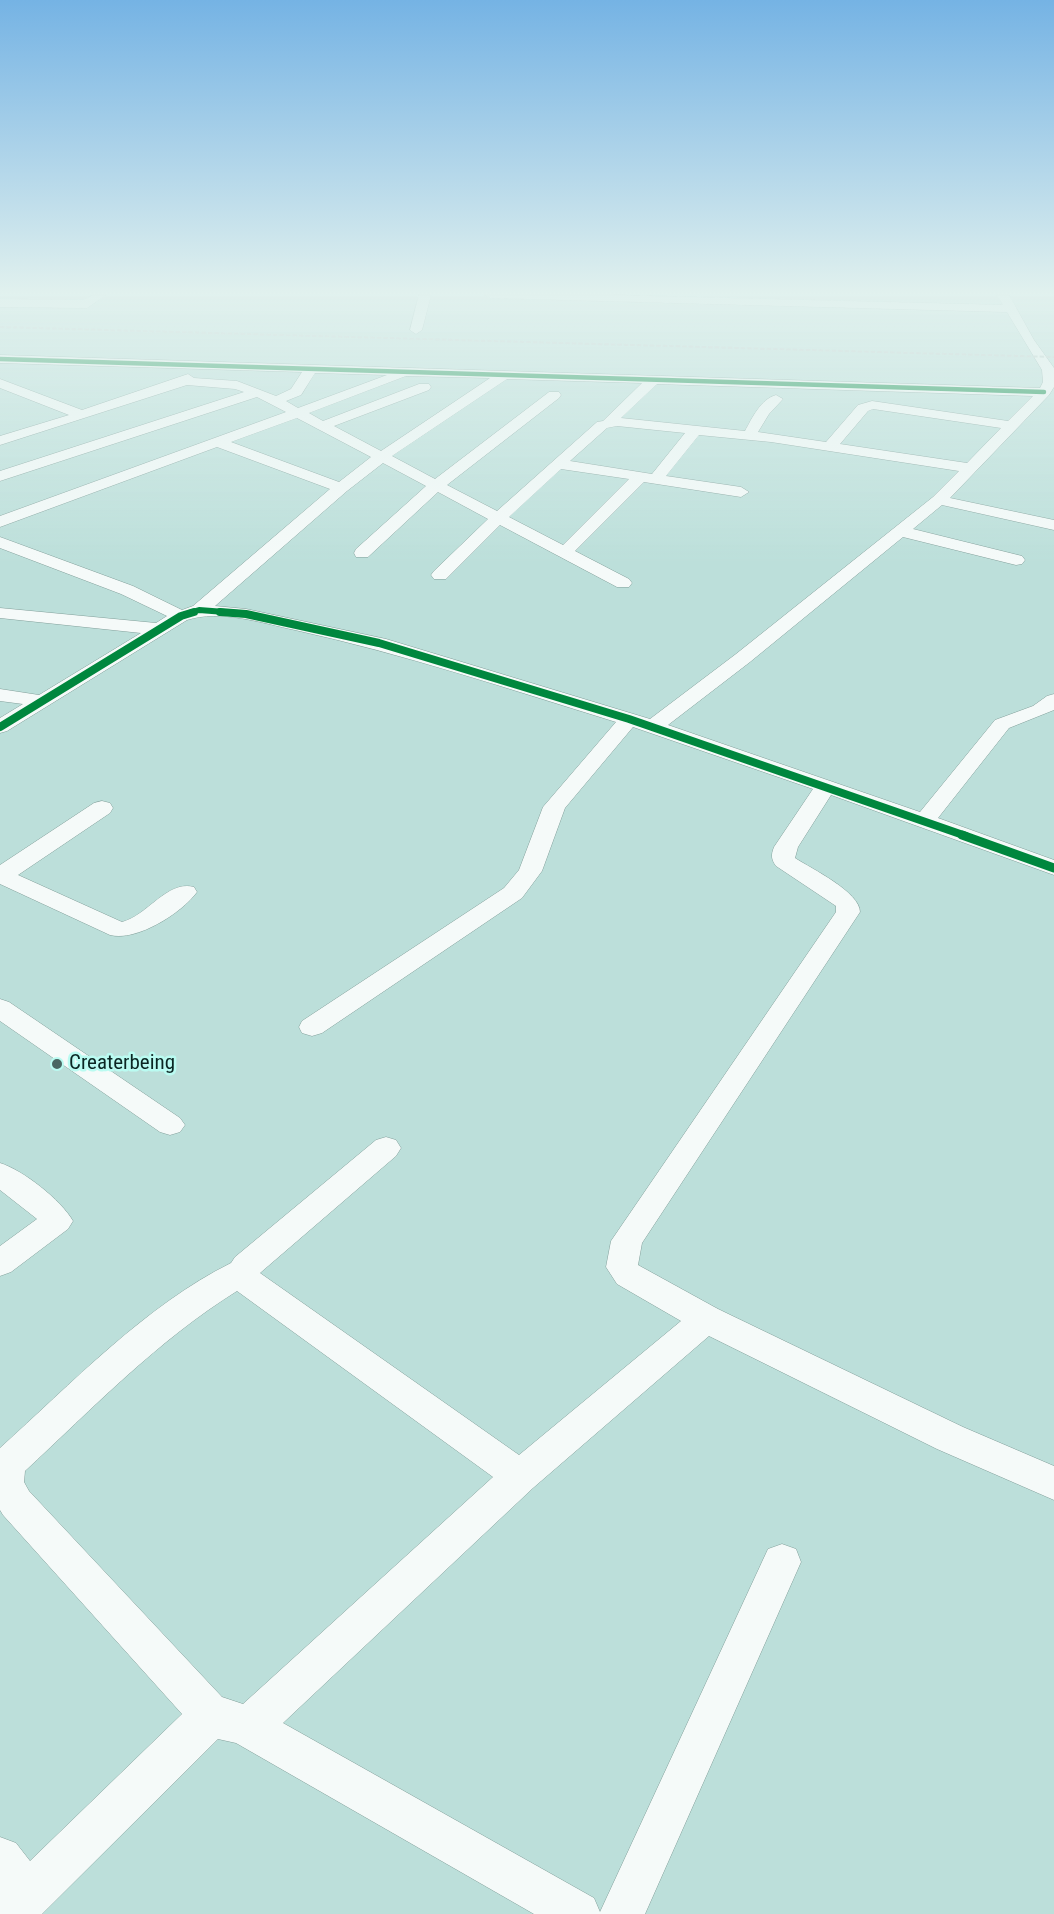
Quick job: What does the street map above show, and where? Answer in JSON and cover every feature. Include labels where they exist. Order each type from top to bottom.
[{"type":"street","points":[[6,384],[82,415]]},
{"type":"street","points":[[4,437],[82,415],[176,384]]},
{"type":"street","points":[[228,384],[258,392],[276,401],[380,458],[437,485],[623,583]]},
{"type":"street","points":[[276,401],[296,392],[301,384]]},
{"type":"street","points":[[0,522],[376,384]]},
{"type":"street","points":[[0,727],[159,629],[190,613],[380,458],[491,384]]},
{"type":"street","points":[[440,575],[498,518],[602,425],[609,422],[648,384]]},
{"type":"street","points":[[814,384],[1044,392]]},
{"type":"street","points":[[312,1027],[513,894],[530,871],[554,807],[640,724],[743,658],[939,500],[1013,426],[1049,384]]},
{"type":"street","points":[[322,426],[424,387]]},
{"type":"street","points":[[0,476],[258,392]]},
{"type":"street","points":[[362,553],[437,485],[554,395]]},
{"type":"street","points":[[748,436],[763,412],[776,399]]},
{"type":"street","points":[[829,447],[866,406],[1013,426]]},
{"type":"street","points":[[609,422],[748,436],[972,468]]},
{"type":"street","points":[[565,552],[648,478],[695,430]]},
{"type":"street","points":[[219,443],[341,488]]},
{"type":"street","points":[[558,464],[741,492]]},
{"type":"street","points":[[939,500],[1054,525]]},
{"type":"street","points":[[900,531],[1016,560]]},
{"type":"street","points":[[0,542],[190,613],[246,614],[379,643],[640,724],[924,821],[1049,859]]},
{"type":"street","points":[[0,613],[159,629]]},
{"type":"street","points":[[0,695],[40,701]]},
{"type":"street","points":[[924,821],[1002,724],[1007,720],[1034,715],[1054,700]]},
{"type":"street","points":[[826,786],[786,847],[783,855],[784,861],[844,900],[848,905],[848,912],[627,1241],[623,1252],[622,1267],[628,1275],[706,1319],[950,1438],[1054,1483]]},
{"type":"street","points":[[0,876],[102,808]]},
{"type":"street","points":[[0,876],[119,930],[128,930],[138,926],[185,892]]},
{"type":"street","points":[[0,1008],[170,1125]]},
{"type":"street","points":[[387,1148],[241,1273],[188,1305],[145,1339],[12,1460],[4,1471],[4,1484],[16,1503],[230,1722],[578,1914]]},
{"type":"street","points":[[0,1174],[50,1212],[57,1221],[0,1263]]},
{"type":"street","points":[[241,1273],[243,1281],[520,1476]]},
{"type":"street","points":[[0,1859],[20,1904],[200,1726],[230,1722],[706,1319]]},
{"type":"street","points":[[622,1914],[782,1562]]},
{"type":"cycle path","points":[[801,384],[1044,392]]},
{"type":"cycle path","points":[[0,727],[181,616],[199,610],[246,614],[379,643],[629,719],[847,793],[1054,868]]},
{"type":"place","name":"Createrbeing","points":[[57,1064]]}]
